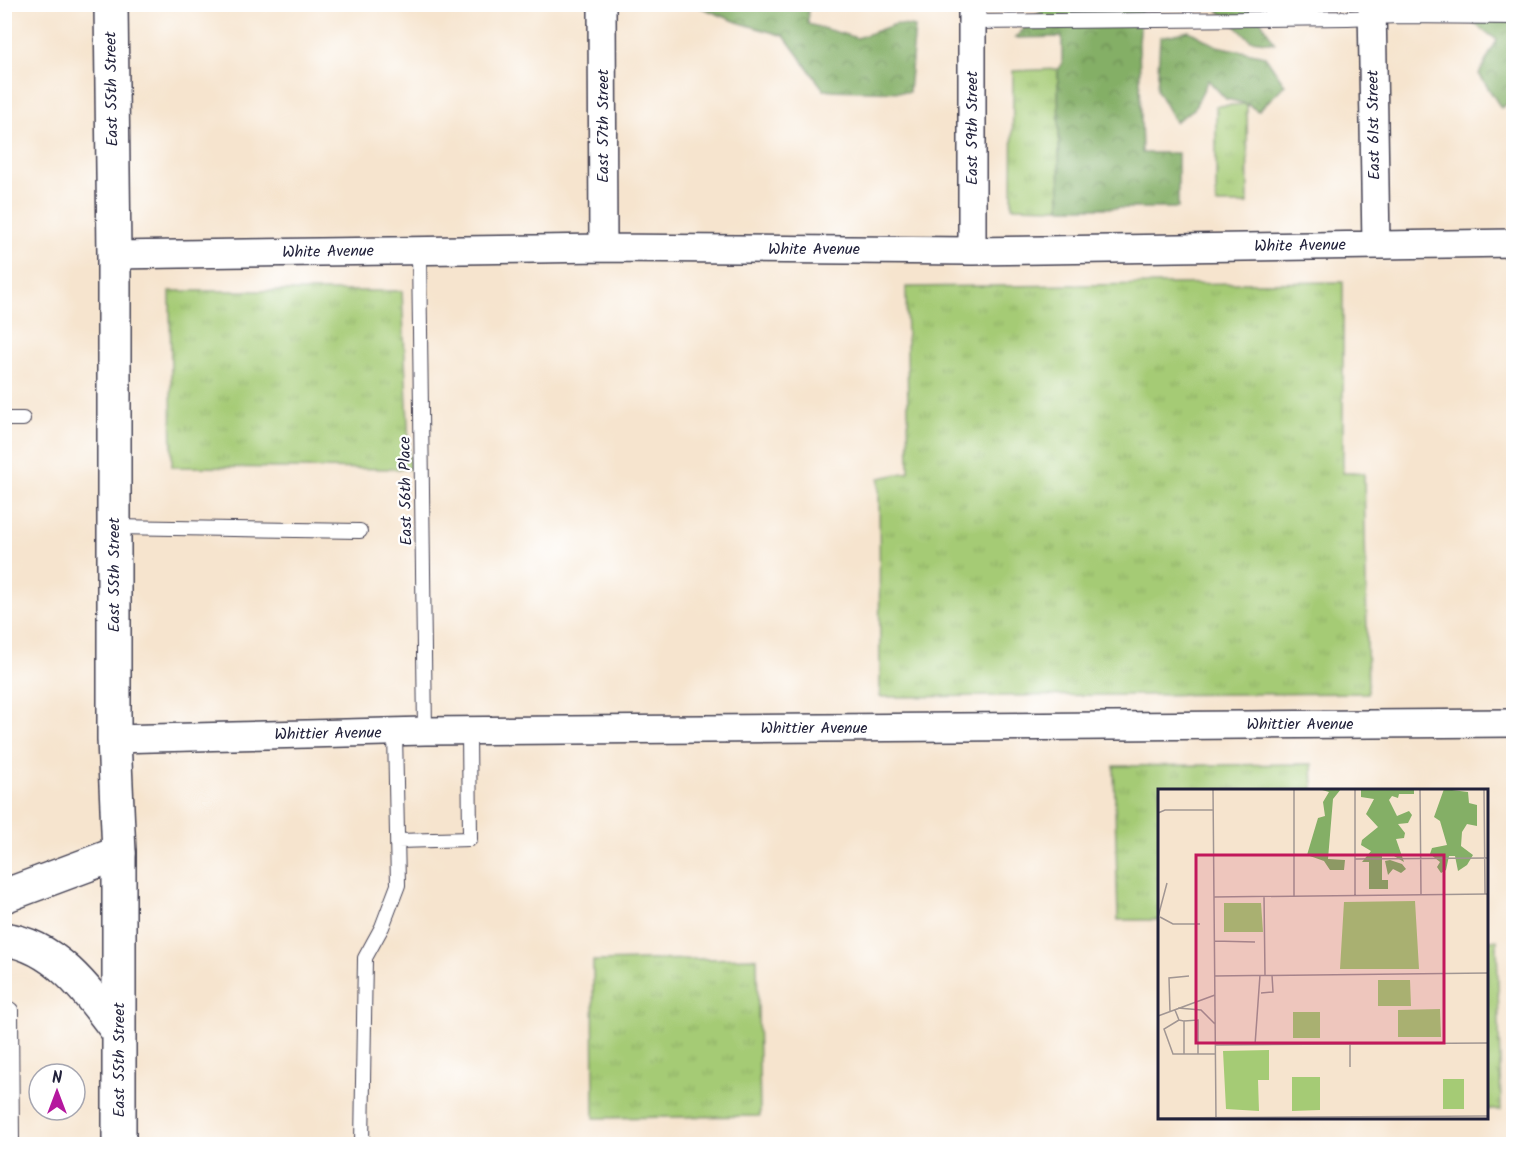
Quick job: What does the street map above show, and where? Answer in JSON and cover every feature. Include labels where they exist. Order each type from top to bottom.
[{"type":"main road","name":"East 55th Street","points":[[111,4],[114,255],[114,739],[118,853],[119,1144]]},
{"type":"main road","points":[[4,896],[118,853]]},
{"type":"main road","points":[[4,939],[33,946],[53,959],[85,988],[119,1033]]},
{"type":"street","name":"East 57th Street","points":[[602,4],[603,248]]},
{"type":"street","name":"East 61st Street","points":[[1372,11],[1376,245]]},
{"type":"street","name":"East 59th Street","points":[[972,13],[972,251]]},
{"type":"street","name":"White Avenue","points":[[114,255],[603,248],[972,251],[1514,243]]},
{"type":"street","name":"Whittier Avenue","points":[[114,739],[425,731],[1514,723]]},
{"type":"lane","points":[[972,13],[1372,11],[1514,17]]},
{"type":"lane","name":"East 56th Place","points":[[419,252],[425,731]]},
{"type":"lane","points":[[4,419],[23,419]]},
{"type":"lane","points":[[114,527],[360,531]]},
{"type":"lane","points":[[398,841],[470,839],[469,731]]},
{"type":"lane","points":[[362,1144],[365,958],[382,927],[398,885],[395,732]]},
{"type":"lane","points":[[4,1005],[11,1010],[8,1042],[8,1104],[12,1144]]},
{"type":"green space","points":[[695,5],[808,5],[808,24],[857,38],[896,24],[915,27],[909,92],[824,90],[784,36],[737,22]]},
{"type":"green space","points":[[1047,5],[1142,5],[1139,43],[1142,153],[1178,153],[1178,208],[1060,208],[1058,69],[1062,63],[1062,37],[1015,38]]},
{"type":"green space","points":[[1212,5],[1251,5],[1275,43],[1251,40]]},
{"type":"green space","points":[[1448,5],[1513,5],[1513,100],[1501,108],[1479,74],[1497,40]]},
{"type":"green space","points":[[1189,31],[1217,46],[1265,56],[1285,85],[1258,111],[1247,104],[1226,99],[1208,80],[1194,109],[1175,122],[1157,90],[1160,37]]},
{"type":"green space","points":[[1058,69],[1060,208],[1012,207],[1013,71]]},
{"type":"green space","points":[[1247,104],[1248,204],[1216,204],[1216,106]]},
{"type":"green space","points":[[1343,282],[1343,473],[1364,473],[1368,693],[880,697],[879,478],[909,472],[906,287]]},
{"type":"green space","points":[[170,291],[402,291],[410,469],[172,467]]},
{"type":"green space","points":[[1312,764],[1313,789],[1158,789],[1158,920],[1118,920],[1114,766]]},
{"type":"green space","points":[[1488,940],[1497,940],[1501,1110],[1488,1110]]},
{"type":"green space","points":[[757,958],[760,1116],[594,1118],[593,961]]}]
